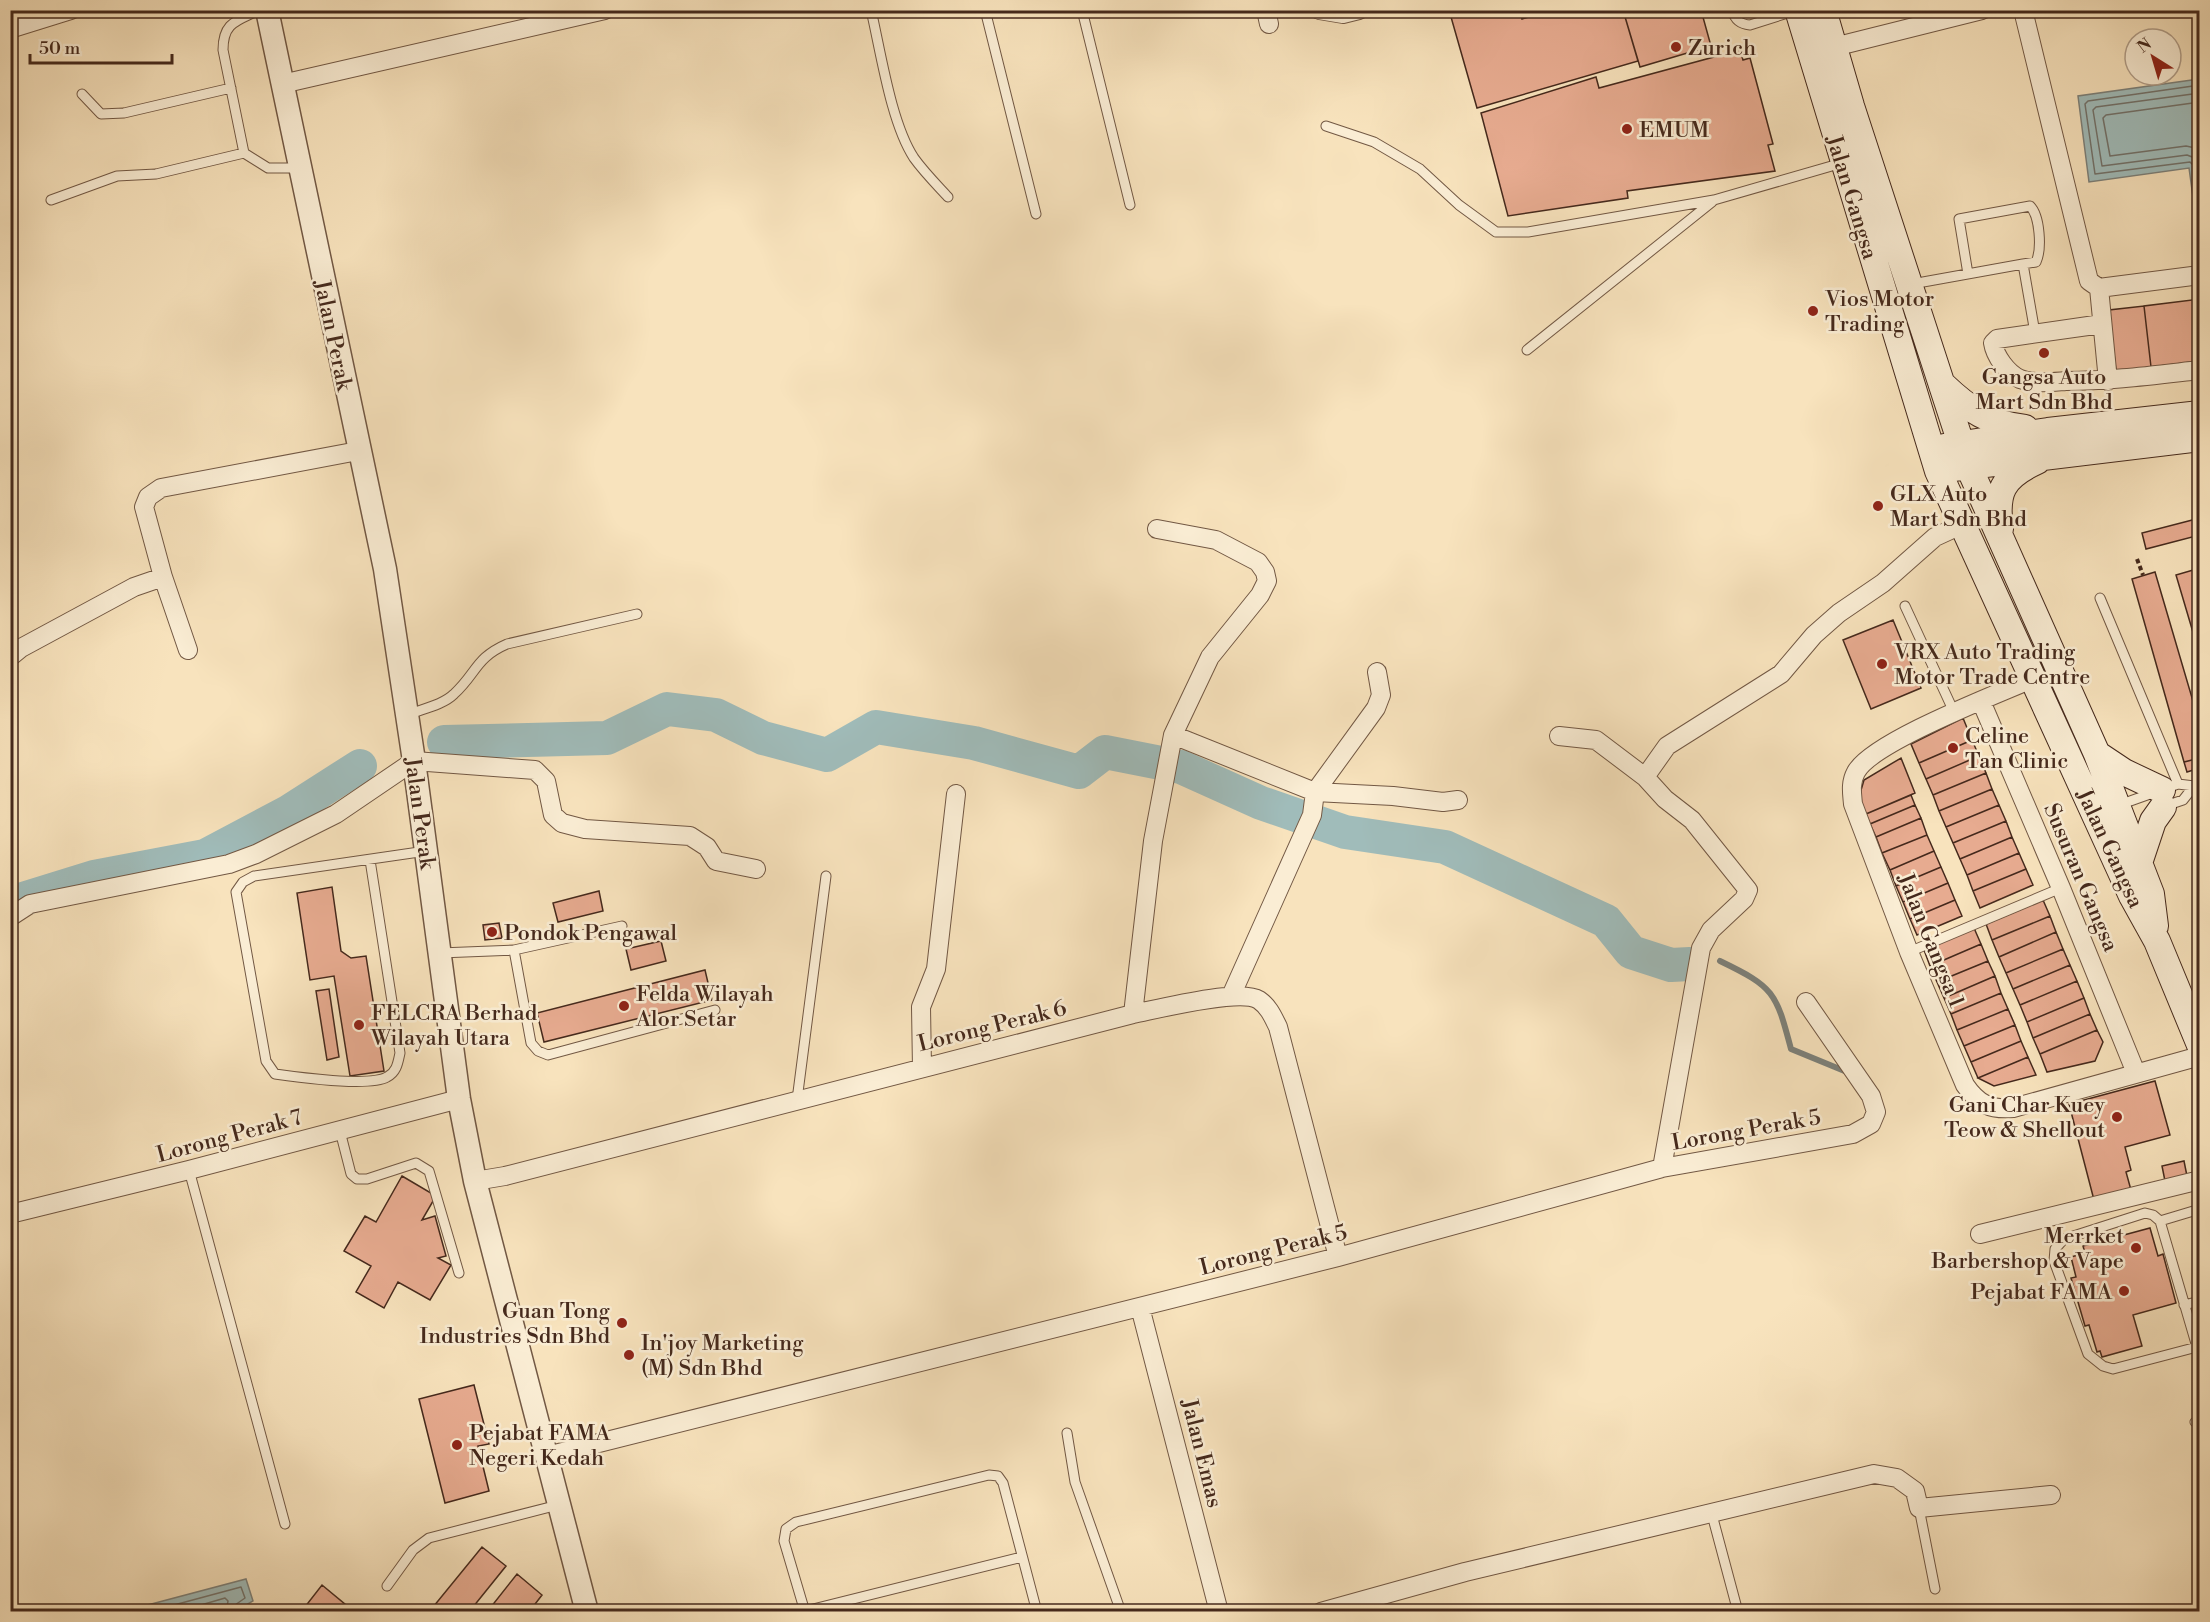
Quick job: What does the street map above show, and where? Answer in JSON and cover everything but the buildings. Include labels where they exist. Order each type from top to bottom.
[{"type":"main road","name":"Jalan Gangsa","points":[[1798,10],[1842,163],[1935,460],[1961,525],[2034,678],[2132,811],[2132,896],[2157,941],[2199,1046]]},
{"type":"main road","name":"Jalan Gangsa","points":[[1823,10],[1964,454],[2097,754],[2132,811],[2139,863],[2151,894],[2157,941]]},
{"type":"main road","points":[[1941,382],[1975,414],[2004,426],[2048,431]]},
{"type":"main road","points":[[1935,460],[2048,431],[2199,414]]},
{"type":"main road","points":[[1964,454],[2048,457],[2199,438]]},
{"type":"main road","points":[[2002,541],[1997,504],[2003,486],[2022,468],[2048,457]]},
{"type":"main road","points":[[2097,754],[2124,772],[2132,811],[2153,821],[2139,863]]},
{"type":"street","points":[[10,29],[71,10]]},
{"type":"street","name":"Jalan Perak","points":[[267,10],[358,451],[385,569],[414,760],[459,1099],[475,1181],[587,1611]]},
{"type":"street","points":[[282,84],[605,10]]},
{"type":"street","points":[[1319,10],[1343,14],[1359,10]]},
{"type":"street","points":[[1834,47],[1982,10]]},
{"type":"street","points":[[2023,10],[2089,281],[2099,288],[2199,275]]},
{"type":"street","points":[[2099,288],[2108,381]]},
{"type":"street","points":[[2102,324],[1997,339],[1993,343],[2008,370],[2019,378],[2035,382],[2108,381],[2199,370]]},
{"type":"street","points":[[188,650],[163,577],[144,507],[148,497],[161,488],[358,451]]},
{"type":"street","points":[[1645,777],[1667,746],[1781,674],[1814,635],[1839,613],[1883,583],[1935,537],[1961,525]]},
{"type":"street","points":[[1133,1014],[1153,841],[1173,735],[1210,657],[1260,595],[1267,581],[1265,572],[1258,562],[1216,540],[1157,529]]},
{"type":"street","points":[[10,657],[21,648],[134,587],[163,577]]},
{"type":"street","points":[[1232,996],[1302,833],[1312,815],[1315,792],[1376,708],[1381,695],[1377,672]]},
{"type":"street","name":"Jalan Gangsa 1","points":[[2034,678],[1954,712],[1875,752],[1855,773],[1851,787],[1853,804],[1909,952],[1965,1085],[1985,1106],[2013,1108],[2136,1073],[2199,1046]]},
{"type":"street","name":"Susuran Gangsa","points":[[1981,701],[2061,888],[2136,1073]]},
{"type":"street","points":[[1173,735],[1315,792],[1393,796],[1443,802],[1458,800]]},
{"type":"street","points":[[1559,736],[1596,740],[1645,777],[1665,799],[1692,820],[1748,890],[1744,899],[1711,930],[1701,948],[1662,1168]]},
{"type":"street","points":[[10,917],[30,904],[229,864],[267,850],[336,814],[414,760],[535,770],[543,774],[553,815],[562,824],[585,829],[690,836],[707,847],[716,861],[756,869]]},
{"type":"street","points":[[922,1068],[921,1007],[936,969],[957,794]]},
{"type":"street","name":"Lorong Perak 6","points":[[475,1181],[505,1176],[1133,1014],[1232,996],[1258,999],[1271,1012],[1278,1027],[1338,1257]]},
{"type":"street","name":"Lorong Perak 5","points":[[547,1456],[1338,1257],[1662,1168],[1853,1134],[1871,1124],[1876,1112],[1871,1096],[1806,1002]]},
{"type":"street","name":"Lorong Perak 7","points":[[10,1214],[459,1099]]},
{"type":"street","points":[[1980,1234],[2199,1180]]},
{"type":"street","name":"Jalan Emas","points":[[1140,1306],[1219,1611]]},
{"type":"street","points":[[1321,1611],[1465,1572],[1711,1511],[1874,1474],[1897,1478],[1915,1491],[1919,1508],[2051,1495]]},
{"type":"lane","points":[[244,153],[223,50],[223,35],[230,24],[259,10]]},
{"type":"lane","points":[[871,10],[892,101],[907,144],[914,158],[948,197]]},
{"type":"lane","points":[[985,10],[1036,214]]},
{"type":"lane","points":[[1082,10],[1130,206]]},
{"type":"lane","points":[[1732,10],[1734,18],[1742,24],[1750,25],[1798,10]]},
{"type":"lane","points":[[81,94],[101,114],[124,113],[231,88]]},
{"type":"lane","points":[[1326,126],[1374,142],[1420,169],[1459,205],[1496,232],[1528,232],[1714,200],[1842,163]]},
{"type":"lane","points":[[51,200],[117,176],[156,174],[244,153],[268,168],[299,168]]},
{"type":"lane","points":[[1527,350],[1714,200]]},
{"type":"lane","points":[[1909,284],[1968,274],[2023,264],[2036,262],[2038,257],[2034,211],[2030,206],[1959,219],[1968,274]]},
{"type":"lane","points":[[2023,264],[2035,333]]},
{"type":"lane","points":[[2100,598],[2132,811]]},
{"type":"lane","points":[[1905,606],[1954,712]]},
{"type":"lane","points":[[407,715],[454,695],[480,659],[507,644],[637,614]]},
{"type":"lane","points":[[370,860],[400,1053],[397,1069],[387,1077],[369,1081],[274,1074],[266,1061],[236,892],[243,882],[254,876],[426,851]]},
{"type":"lane","points":[[797,1100],[826,876]]},
{"type":"lane","points":[[1909,952],[2061,888]]},
{"type":"lane","points":[[439,953],[514,950],[622,926]]},
{"type":"lane","points":[[514,950],[531,1042],[538,1051],[548,1055],[715,1010]]},
{"type":"lane","points":[[340,1131],[351,1174],[357,1179],[367,1179],[416,1163],[429,1172],[459,1273]]},
{"type":"lane","points":[[189,1170],[285,1524]]},
{"type":"lane","points":[[2160,1221],[2199,1209]]},
{"type":"lane","points":[[2145,1213],[2153,1215],[2160,1221],[2197,1347],[2112,1369],[2103,1366],[2088,1354],[2054,1261],[2055,1249],[2064,1239],[2145,1213]]},
{"type":"lane","points":[[2184,1305],[2199,1300]]},
{"type":"lane","points":[[1067,1433],[1075,1482],[1121,1611]]},
{"type":"lane","points":[[1023,1557],[805,1611],[784,1541],[786,1529],[796,1522],[989,1475],[998,1476],[1003,1483],[1023,1557],[1037,1611]]},
{"type":"lane","points":[[387,1586],[413,1550],[429,1538],[560,1505]]},
{"type":"lane","points":[[1919,1508],[1935,1589]]},
{"type":"lane","points":[[1711,1511],[1738,1611]]},
{"type":"path","points":[[2137,559],[2144,575]]},
{"type":"water","points":[[2200,79],[2199,241],[2189,168],[2089,182],[2078,96],[2143,87],[2183,87],[2183,81]]},
{"type":"water","points":[[246,1579],[253,1601],[236,1611],[125,1611]]},
{"type":"waterway","points":[[444,742],[607,738],[667,709],[716,715],[763,738],[827,755],[876,727],[974,743],[1079,772],[1105,752],[1181,767],[1261,803],[1345,832],[1445,847],[1606,921],[1631,952],[1671,965],[1690,964]]},
{"type":"waterway","points":[[10,903],[94,877],[205,856],[288,812],[360,766]]},
{"type":"waterway","points":[[1720,961],[1752,978],[1770,993],[1781,1015],[1791,1049],[1847,1072]]},
{"type":"place","name":"Zurich","points":[[1676,47]]},
{"type":"place","name":"EMUM","points":[[1627,129]]},
{"type":"place","name":"Vios Motor Trading","points":[[1813,311]]},
{"type":"place","name":"Gangsa Auto Mart Sdn Bhd","points":[[2044,353]]},
{"type":"place","name":"GLX Auto Mart Sdn Bhd","points":[[1878,506]]},
{"type":"place","name":"VRX Auto Trading Motor Trade Centre","points":[[1882,664]]},
{"type":"place","name":"Celine Tan Clinic","points":[[1953,748]]},
{"type":"place","name":"Pondok Pengawal","points":[[492,932]]},
{"type":"place","name":"Felda Wilayah Alor Setar","points":[[624,1006]]},
{"type":"place","name":"FELCRA Berhad Wilayah Utara","points":[[359,1025]]},
{"type":"place","name":"Gani Char Kuey Teow & Shellout","points":[[2117,1117]]},
{"type":"place","name":"Merrket Barbershop & Vape","points":[[2136,1248]]},
{"type":"place","name":"Pejabat FAMA","points":[[2124,1291]]},
{"type":"place","name":"Guan Tong Industries Sdn Bhd","points":[[622,1323]]},
{"type":"place","name":"In'joy Marketing (M) Sdn Bhd","points":[[629,1355]]},
{"type":"place","name":"Pejabat FAMA Negeri Kedah","points":[[457,1445]]}]
